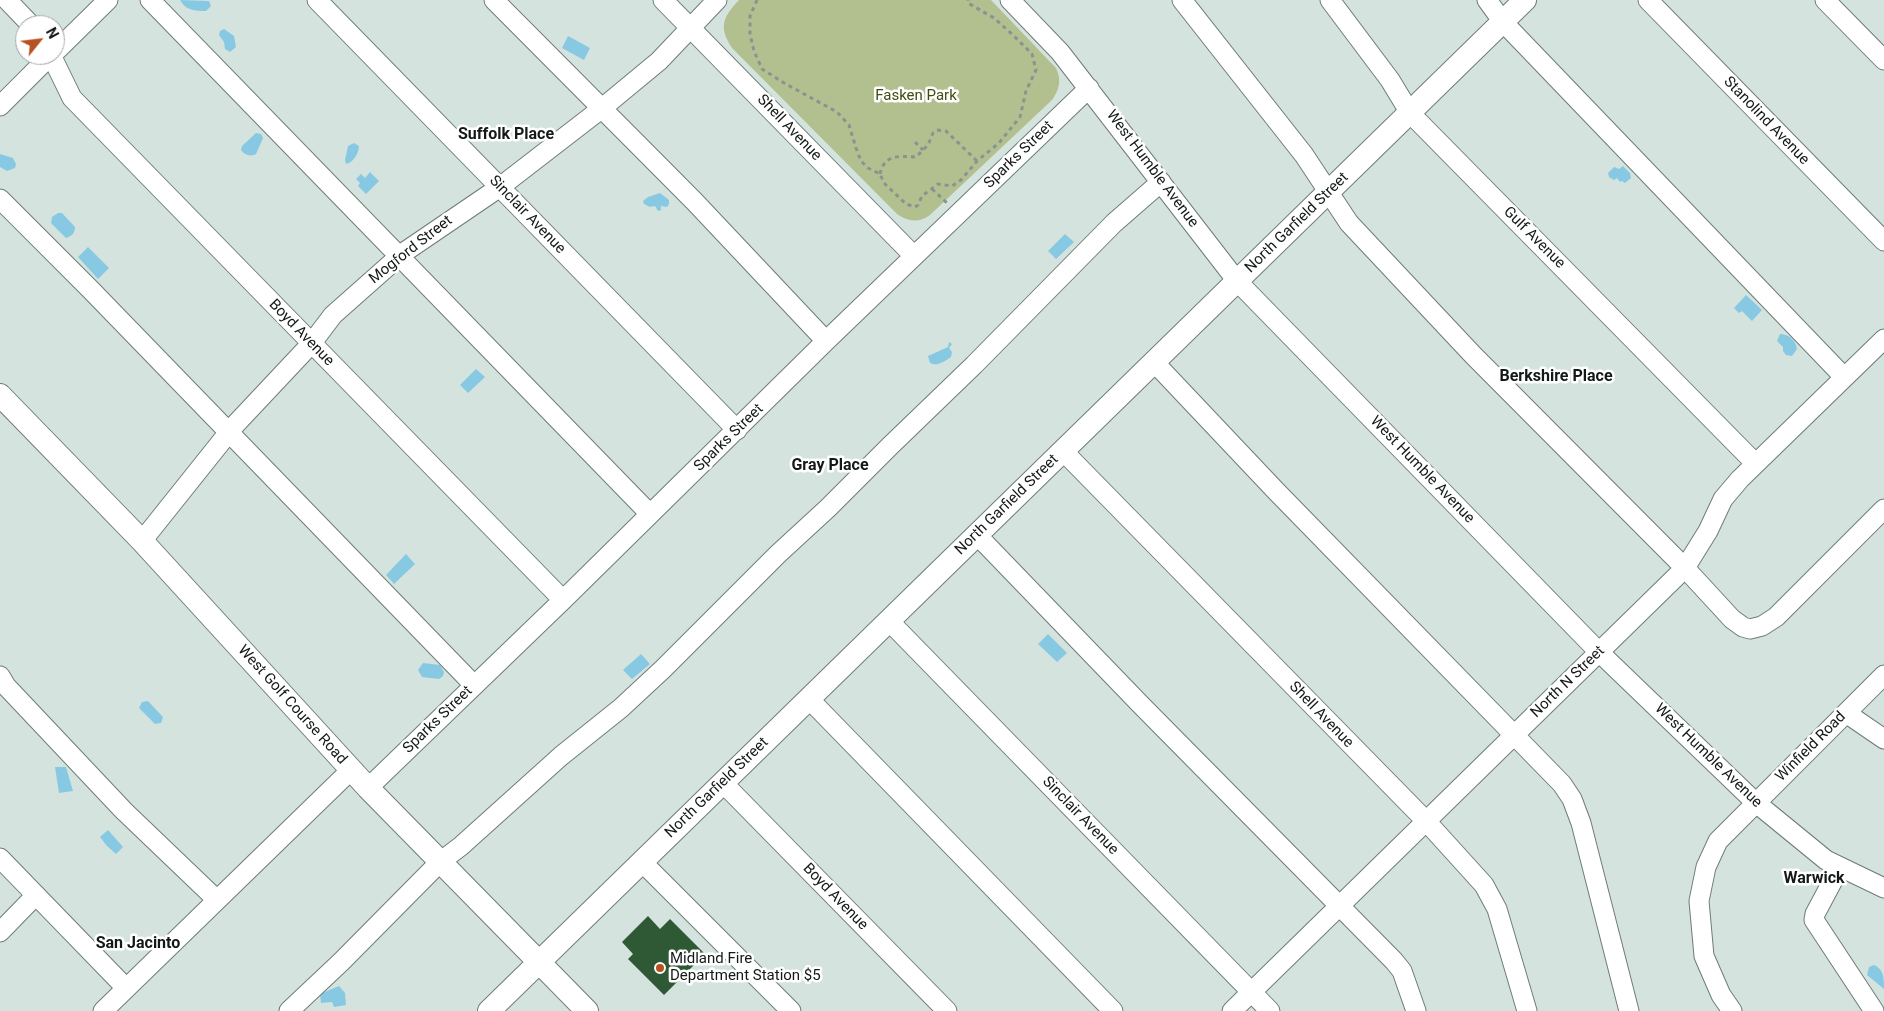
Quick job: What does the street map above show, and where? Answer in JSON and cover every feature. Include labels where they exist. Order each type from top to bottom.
[{"type":"main road","name":"North Garfield Street","points":[[489,1011],[1525,0]]},
{"type":"main road","name":"West Golf Course Road","points":[[0,396],[142,541],[368,788],[587,1011]]},
{"type":"street","points":[[6,0],[21,15]]},
{"type":"street","points":[[65,42],[108,0]]},
{"type":"street","points":[[150,0],[650,514]]},
{"type":"street","name":"Sinclair Avenue","points":[[317,0],[737,430]]},
{"type":"street","points":[[494,0],[694,201],[826,341]]},
{"type":"street","name":"Shell Avenue","points":[[663,0],[914,256]]},
{"type":"street","name":"Mogford Street","points":[[142,541],[229,432],[311,344],[333,314],[399,256],[500,187],[601,109],[659,61],[692,29],[717,0]]},
{"type":"street","name":"West Humble Avenue","points":[[1010,0],[1060,52],[1237,281],[1599,652],[1755,802],[1826,860],[1884,888]]},
{"type":"street","points":[[1182,0],[1304,155],[1348,223],[1473,355],[1743,627],[1750,629],[1762,626],[1776,617],[1884,509]]},
{"type":"street","name":"Gulf Avenue","points":[[1330,0],[1390,80],[1410,113],[1755,463]]},
{"type":"street","points":[[1487,0],[1503,22],[1844,377]]},
{"type":"street","name":"Stanolind Avenue","points":[[1648,0],[1884,242]]},
{"type":"street","points":[[1825,0],[1884,60]]},
{"type":"street","points":[[0,106],[41,65]]},
{"type":"street","name":"Boyd Avenue","points":[[56,65],[72,98],[563,600]]},
{"type":"street","name":"Sparks Street","points":[[368,788],[563,600],[826,341],[1089,88]]},
{"type":"street","points":[[289,1011],[341,962],[440,862],[461,846],[562,756],[621,708],[663,669],[778,554],[828,508],[974,365],[1114,223],[1161,182]]},
{"type":"street","points":[[0,199],[90,289],[474,685]]},
{"type":"street","name":"North N Street","points":[[1232,1011],[1685,568],[1708,531],[1723,499],[1755,463],[1884,338]]},
{"type":"street","points":[[1154,362],[1276,491],[1513,736],[1562,784],[1572,800],[1582,823],[1629,1011]]},
{"type":"street","name":"Shell Avenue","points":[[1063,451],[1426,821],[1484,885],[1497,910],[1527,1011]]},
{"type":"street","points":[[977,535],[1402,971],[1416,1011]]},
{"type":"street","name":"Sinclair Avenue","points":[[889,621],[1270,1011]]},
{"type":"street","name":"Winfield Road","points":[[1732,1011],[1721,995],[1704,956],[1699,901],[1706,867],[1718,841],[1884,675]]},
{"type":"street","points":[[0,676],[6,686],[124,811],[217,900]]},
{"type":"street","points":[[809,699],[1112,1011]]},
{"type":"street","points":[[1846,713],[1884,739]]},
{"type":"street","points":[[103,1011],[351,770]]},
{"type":"street","name":"Boyd Avenue","points":[[723,783],[947,1011]]},
{"type":"street","points":[[0,858],[126,988]]},
{"type":"street","points":[[642,862],[790,1011]]},
{"type":"street","points":[[1840,867],[1815,914],[1814,920],[1874,1011]]},
{"type":"street","points":[[0,932],[36,895]]},
{"type":"path","points":[[757,0],[750,16],[750,34],[754,51],[762,69],[837,112],[850,125],[861,161],[868,168],[880,174]]},
{"type":"path","points":[[968,0],[968,2],[994,18],[1032,54],[1036,70],[1026,91],[1020,117],[999,143],[977,161],[961,180],[952,186],[938,184],[922,196],[915,207],[906,204],[884,183],[880,174],[882,165],[886,160],[898,156],[916,157],[928,145],[932,133],[937,130],[946,131],[977,161]]},
{"type":"path","points":[[915,142],[923,150]]},
{"type":"green space","name":"Fasken Park","points":[[739,0],[991,0],[1056,68],[1059,77],[1058,89],[1052,100],[930,215],[918,220],[905,219],[897,214],[732,48],[725,34],[724,22],[729,12]]},
{"type":"water","points":[[180,0],[209,1],[211,6],[206,11],[194,10],[185,6]]},
{"type":"water","points":[[224,29],[234,36],[236,47],[230,52],[225,49],[224,42],[219,35],[220,31]]},
{"type":"water","points":[[568,36],[590,48],[584,60],[562,48]]},
{"type":"water","points":[[256,133],[261,134],[263,138],[256,154],[250,155],[242,152],[242,146]]},
{"type":"water","points":[[354,143],[359,146],[358,152],[353,160],[346,164],[348,146]]},
{"type":"water","points":[[0,154],[13,158],[16,164],[15,168],[7,171],[0,167]]},
{"type":"water","points":[[1623,166],[1630,173],[1631,178],[1625,183],[1620,182],[1617,178],[1614,180],[1609,177],[1608,173],[1614,167],[1619,169]]},
{"type":"water","points":[[370,172],[379,181],[366,194],[358,186],[360,183],[356,179],[361,174],[365,178]]},
{"type":"water","points":[[660,193],[669,200],[667,207],[661,206],[661,210],[658,211],[655,206],[650,207],[644,204],[643,201],[648,197]]},
{"type":"water","points":[[62,213],[75,227],[73,234],[66,238],[51,223],[52,217]]},
{"type":"water","points":[[1065,234],[1074,242],[1056,259],[1048,251]]},
{"type":"water","points":[[88,247],[109,268],[98,279],[78,257]]},
{"type":"water","points":[[1746,295],[1762,310],[1752,321],[1742,311],[1739,313],[1734,308]]},
{"type":"water","points":[[1780,334],[1789,336],[1795,343],[1797,349],[1792,356],[1786,355],[1783,347],[1777,341]]},
{"type":"water","points":[[949,342],[952,344],[949,348],[952,352],[951,357],[938,364],[930,363],[928,356],[948,347]]},
{"type":"water","points":[[476,369],[485,377],[468,393],[460,385]]},
{"type":"water","points":[[406,554],[415,564],[394,584],[386,575]]},
{"type":"water","points":[[1048,634],[1067,653],[1057,662],[1038,644]]},
{"type":"water","points":[[641,654],[650,664],[632,679],[623,670]]},
{"type":"water","points":[[423,663],[440,665],[444,672],[443,676],[439,679],[422,677],[418,670]]},
{"type":"water","points":[[148,701],[163,717],[161,723],[155,724],[139,708],[142,702]]},
{"type":"water","points":[[55,767],[66,767],[73,791],[59,793]]},
{"type":"water","points":[[108,830],[123,847],[116,854],[100,837]]},
{"type":"water","points":[[1874,965],[1882,971],[1884,989],[1867,975],[1869,967]]},
{"type":"water","points":[[339,986],[345,993],[346,1005],[334,1007],[332,1002],[321,1003],[320,994]]},
{"type":"building","points":[[648,916],[660,929],[670,919],[705,954],[664,995],[628,959],[633,954],[622,942]]},
{"type":"place","name":"Midland Fire Department Station $5","points":[[660,968]]},
{"type":"district","name":"Suffolk Place","points":[[506,135]]},
{"type":"district","name":"Berkshire Place","points":[[1556,377]]},
{"type":"district","name":"Gray Place","points":[[830,466]]},
{"type":"district","name":"Warwick","points":[[1814,879]]},
{"type":"district","name":"San Jacinto","points":[[138,944]]}]
